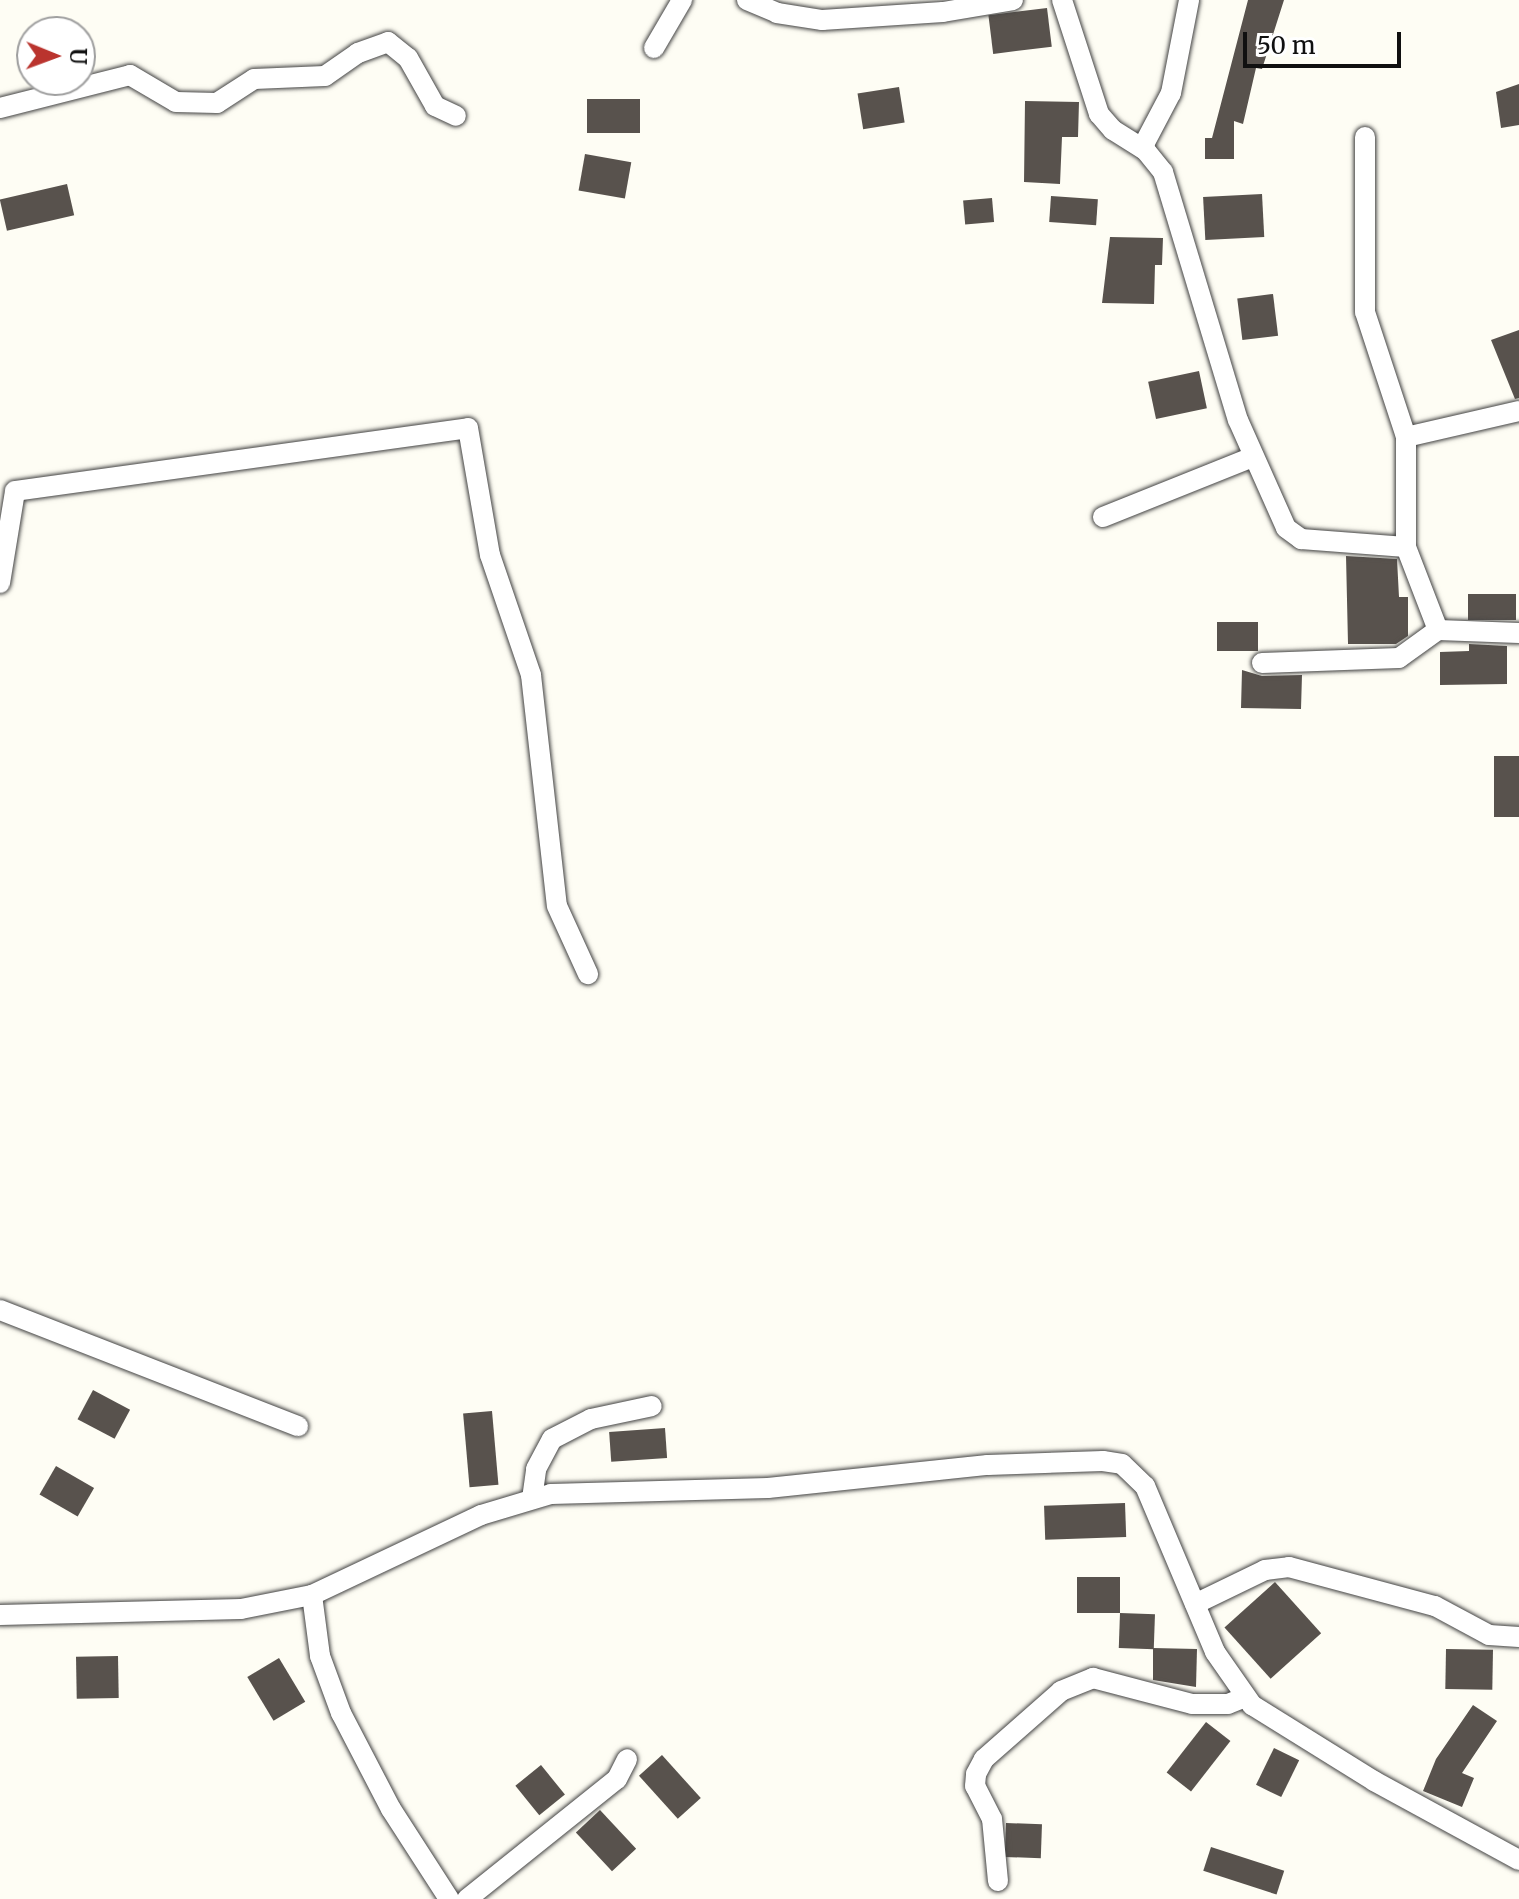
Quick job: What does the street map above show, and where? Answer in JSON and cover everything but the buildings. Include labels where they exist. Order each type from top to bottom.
[{"type":"street","points":[[654,48],[682,0]]},
{"type":"street","points":[[747,0],[777,13],[822,20],[943,12],[1013,0]]},
{"type":"street","points":[[1062,0],[1099,114],[1142,148],[1168,185],[1253,457],[1293,535],[1406,547]]},
{"type":"street","points":[[1142,148],[1171,93],[1189,0]]},
{"type":"street","points":[[0,108],[130,75],[176,102],[198,106],[217,103],[254,79],[325,76],[358,53],[388,42],[408,58],[435,106],[456,116]]},
{"type":"street","points":[[1365,137],[1365,312],[1406,437],[1406,547],[1438,630]]},
{"type":"street","points":[[1406,437],[1519,411]]},
{"type":"street","points":[[0,583],[15,491],[468,428],[490,555],[531,675],[557,906],[588,974]]},
{"type":"street","points":[[1103,517],[1253,457]]},
{"type":"street","points":[[1262,663],[1399,658],[1438,630],[1519,633]]},
{"type":"street","points":[[0,1310],[298,1426]]},
{"type":"street","points":[[532,1499],[536,1469],[552,1439],[591,1419],[652,1406]]},
{"type":"street","points":[[0,1615],[241,1609],[312,1595],[481,1515],[532,1499],[609,1489],[768,1488],[988,1465],[1103,1461],[1122,1464],[1145,1486],[1215,1652],[1245,1697],[1300,1737],[1519,1860]]},
{"type":"street","points":[[1195,1604],[1265,1570],[1289,1567],[1435,1606],[1489,1635],[1519,1637]]},
{"type":"street","points":[[312,1595],[320,1656],[341,1713],[391,1809],[449,1899]]},
{"type":"street","points":[[998,1881],[992,1819],[975,1786],[976,1774],[984,1759],[1061,1691],[1093,1678],[1192,1704],[1228,1704],[1245,1697]]},
{"type":"street","points":[[467,1899],[617,1779],[627,1759]]}]
